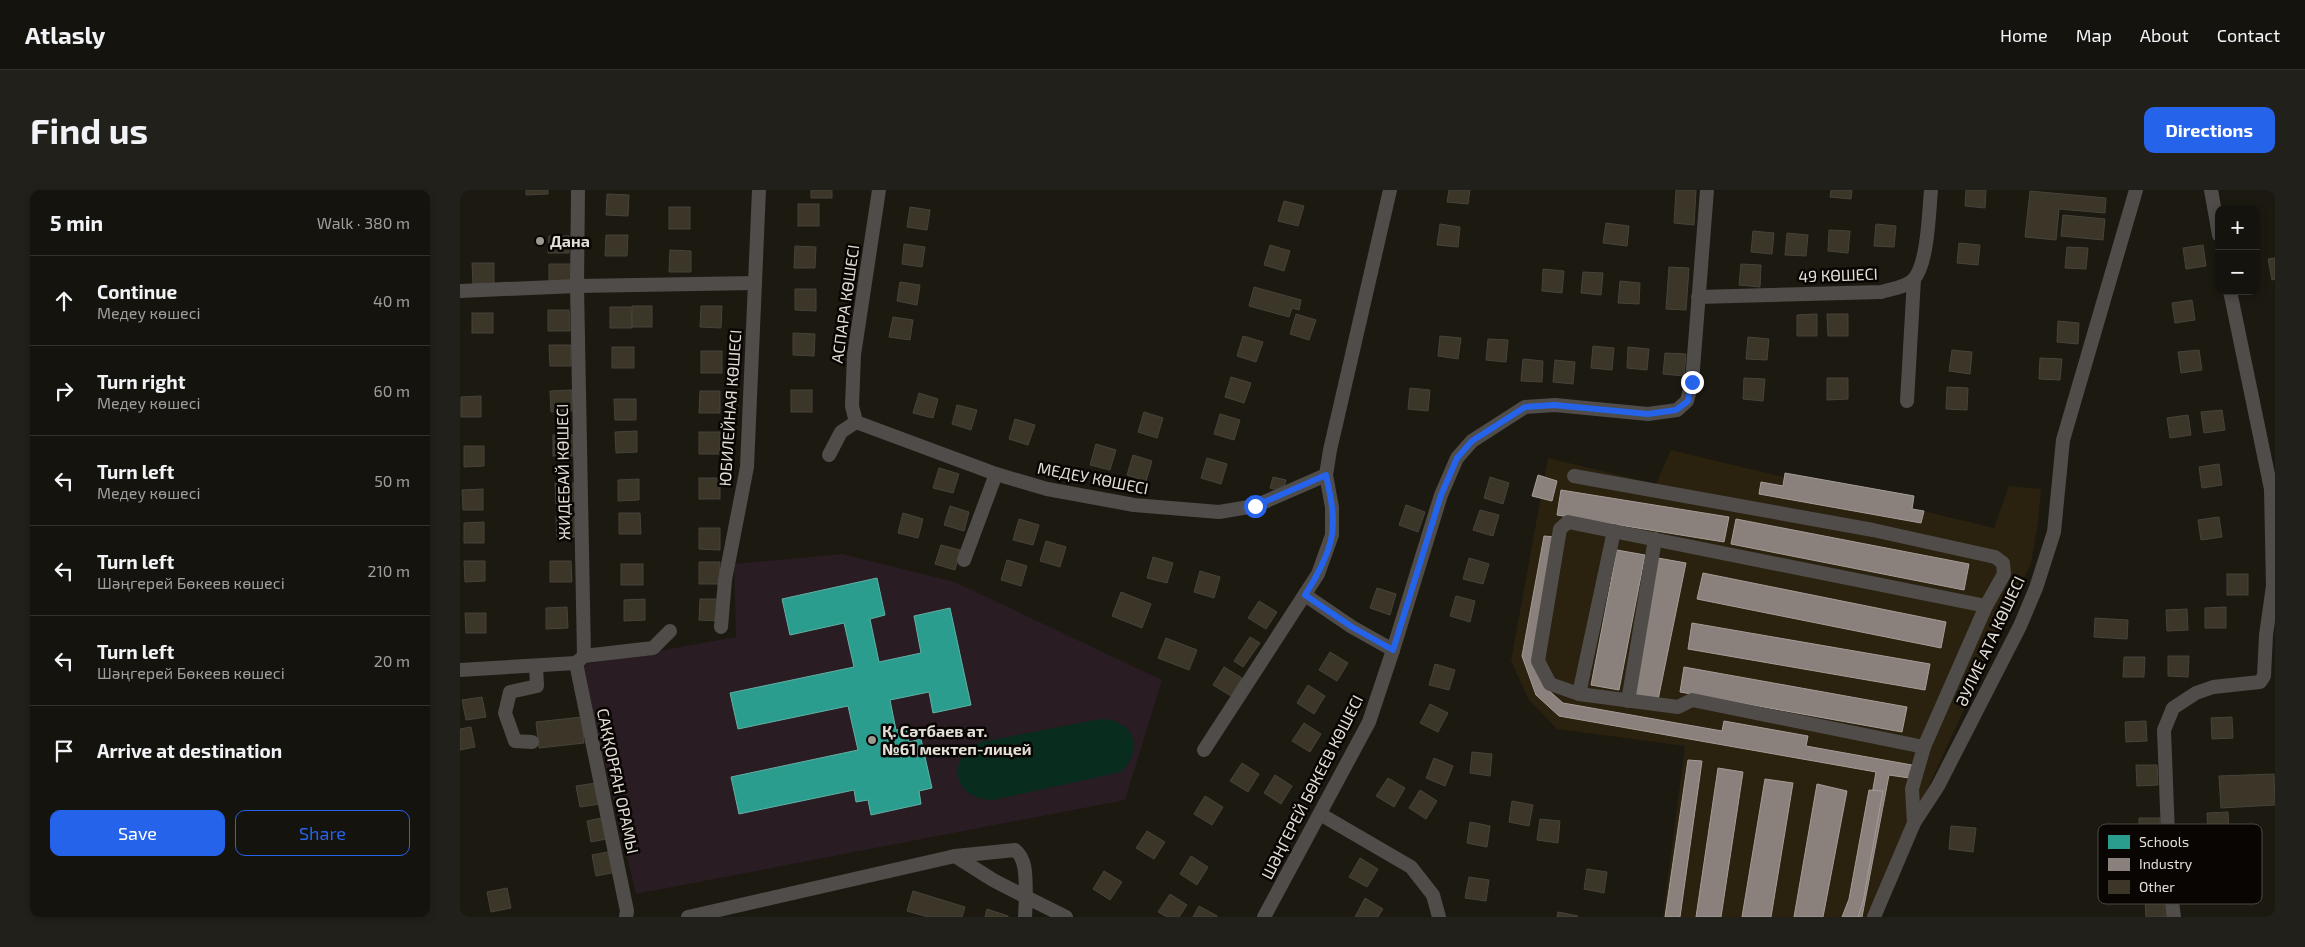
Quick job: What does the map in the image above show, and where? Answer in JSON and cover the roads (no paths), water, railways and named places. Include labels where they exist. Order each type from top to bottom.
[{"type":"street","name":"ЖИДЕБАЙ КӨШЕСІ","points":[[578,190],[580,660]]},
{"type":"street","name":"ЮБИЛЕЙНАЯ КӨШЕСІ","points":[[721,627],[725,580],[747,467],[760,190]]},
{"type":"street","name":"АСПАРА КӨШЕСІ","points":[[856,422],[852,406],[854,355],[879,190]]},
{"type":"street","points":[[1204,750],[1318,574],[1332,535],[1332,507],[1326,475],[1390,190]]},
{"type":"street","name":"ШӘҢГЕРЕЙ БӨКЕЕВ КӨШЕСІ","points":[[1264,917],[1369,722],[1441,495],[1457,458],[1472,441],[1525,407],[1554,405],[1648,414],[1676,410],[1688,401],[1692,382],[1707,190]]},
{"type":"street","points":[[1907,401],[1914,279],[1926,252],[1931,190]]},
{"type":"street","name":"ӘУЛИЕ АТА КӨШЕСІ","points":[[1874,917],[1914,823],[1938,786],[2020,626],[2036,588],[2054,532],[2063,440],[2136,190]]},
{"type":"street","points":[[2211,190],[2215,213]]},
{"type":"street","name":"49 КӨШЕСІ","points":[[1698,297],[1881,292],[1900,287],[1914,279]]},
{"type":"street","points":[[460,292],[577,286],[755,283]]},
{"type":"street","points":[[2168,824],[2164,730],[2173,708],[2196,693],[2213,687],[2260,682],[2270,678],[2266,635],[2272,586],[2271,489],[2231,295]]},
{"type":"street","points":[[829,455],[840,432],[856,422]]},
{"type":"street","name":"МЕДЕУ КӨШЕСІ","points":[[856,422],[996,474],[1048,489],[1134,506],[1219,512],[1255,506],[1326,475]]},
{"type":"street","points":[[964,560],[996,474]]},
{"type":"street","points":[[1574,476],[1873,530],[1996,557],[2003,563],[2004,574],[1986,606],[1924,747],[1912,790],[1914,823]]},
{"type":"street","points":[[1924,747],[1692,700],[1678,707],[1579,694],[1550,684],[1538,661],[1560,529],[1568,522],[1986,606]]},
{"type":"street","points":[[1579,694],[1614,531]]},
{"type":"street","points":[[1628,700],[1655,539]]},
{"type":"street","points":[[1305,595],[1352,627],[1393,650]]},
{"type":"street","points":[[460,670],[536,666],[652,648],[670,631]]},
{"type":"street","name":"САҚҚОРҒАН ОРАМЫ","points":[[580,660],[627,911],[626,917]]},
{"type":"street","points":[[532,742],[514,741],[505,713],[510,692],[537,686],[536,666]]},
{"type":"street","points":[[1320,814],[1411,866],[1433,895],[1439,917]]},
{"type":"street","points":[[688,917],[955,856],[1015,850],[1020,854],[1023,862],[1026,917]]},
{"type":"street","points":[[955,856],[993,880],[1066,917]]},
{"type":"street","points":[[744,917],[748,903]]},
{"type":"street","points":[[2172,904],[2174,917]]},
{"type":"place","name":"Дана","points":[[540,241]]},
{"type":"place","name":"Қ. Сәтбаев ат. №61 мектеп-лицей","points":[[872,740]]}]
